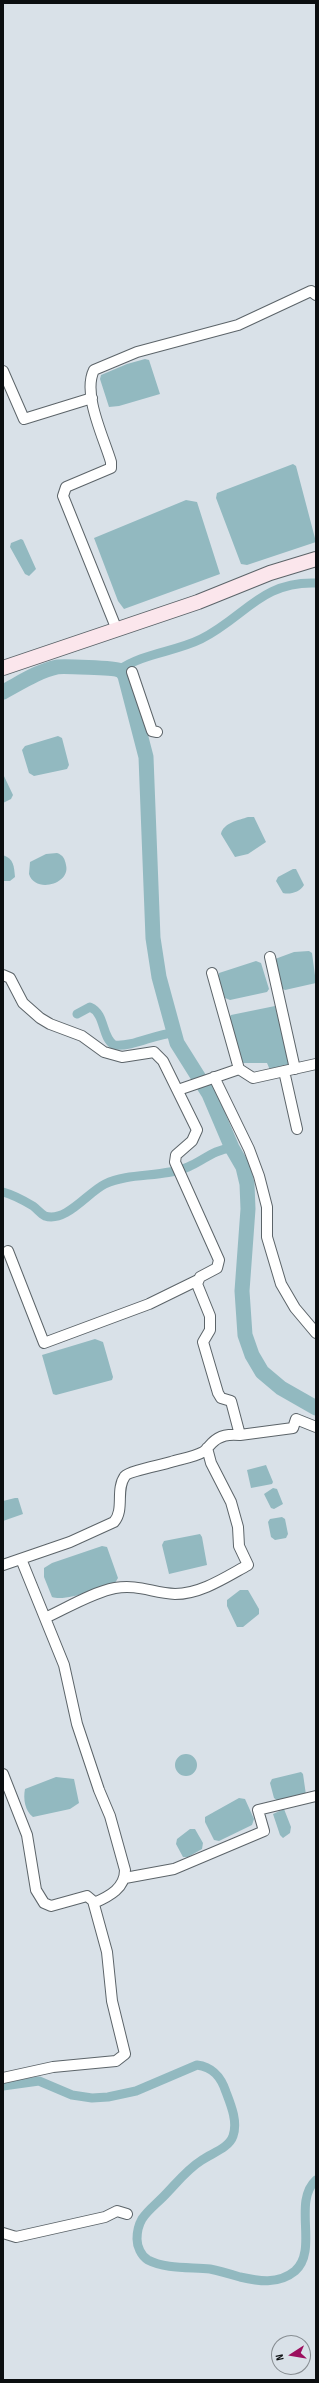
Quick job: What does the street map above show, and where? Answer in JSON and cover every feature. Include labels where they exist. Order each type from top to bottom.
[{"type":"street","points":[[117,630],[63,496],[66,488],[111,468],[112,462],[92,398],[91,376],[94,370],[137,352],[238,325],[311,291],[316,294]]},
{"type":"street","points":[[3,371],[24,419],[92,398]]},
{"type":"street","points":[[3,668],[198,602],[252,579],[316,559]]},
{"type":"street","points":[[132,672],[152,731],[157,732]]},
{"type":"street","points":[[270,957],[295,1069]]},
{"type":"street","points":[[212,973],[239,1069],[253,1078],[316,1064]]},
{"type":"street","points":[[3,975],[10,978],[23,1003],[40,1018],[50,1024],[82,1036],[104,1052],[122,1057],[149,1052],[157,1053],[193,1118],[197,1133],[192,1141],[179,1150],[174,1158],[219,1260],[217,1268],[198,1280],[149,1304],[44,1343],[8,1251]]},
{"type":"street","points":[[178,1090],[239,1069]]},
{"type":"street","points":[[284,1071],[297,1129]]},
{"type":"street","points":[[211,1078],[249,1149],[259,1176],[267,1207],[267,1237],[281,1284],[295,1308],[316,1333]]},
{"type":"street","points":[[198,1280],[197,1284],[210,1316],[210,1330],[203,1338],[203,1347],[215,1377],[218,1393],[221,1398],[231,1401],[240,1435]]},
{"type":"street","points":[[3,1565],[70,1542],[114,1522],[119,1516],[121,1484],[126,1475],[130,1472],[172,1462],[204,1451],[215,1440],[227,1434],[240,1435],[293,1428],[296,1419],[316,1427]]},
{"type":"street","points":[[44,1618],[114,1588],[136,1586],[174,1594],[183,1593],[215,1584],[248,1565],[239,1546],[238,1527],[231,1502],[211,1463],[207,1448]]},
{"type":"street","points":[[21,1559],[64,1665],[77,1724],[99,1790],[110,1816],[126,1870],[126,1878]]},
{"type":"street","points":[[3,1774],[27,1835],[36,1890],[44,1902],[51,1906],[87,1896],[91,1897],[94,1903],[107,1952],[112,2001],[125,2054],[116,2061],[53,2067],[3,2078]]},
{"type":"street","points":[[94,1903],[114,1892],[126,1878],[174,1869],[264,1831],[258,1810],[316,1796]]},
{"type":"street","points":[[3,2233],[16,2237],[105,2217],[117,2211],[127,2214]]},
{"type":"water","points":[[145,359],[149,360],[160,394],[119,406],[109,407],[100,379],[101,375],[127,364]]},
{"type":"water","points":[[293,464],[296,466],[316,542],[247,565],[241,564],[216,498],[217,493]]},
{"type":"water","points":[[186,500],[197,502],[220,574],[124,609],[118,601],[94,538]]},
{"type":"water","points":[[21,539],[23,540],[36,569],[29,576],[25,574],[10,547],[11,543]]},
{"type":"water","points":[[58,736],[62,738],[69,765],[67,769],[34,776],[29,773],[22,750],[25,746]]},
{"type":"water","points":[[3,774],[13,795],[11,799],[3,803]]},
{"type":"water","points":[[248,817],[254,817],[266,842],[248,854],[235,857],[221,834],[222,830],[236,821]]},
{"type":"water","points":[[57,853],[62,856],[66,863],[66,872],[63,877],[52,884],[38,884],[29,874],[30,862],[46,854]]},
{"type":"water","points":[[3,855],[11,861],[14,866],[15,877],[10,881],[3,881]]},
{"type":"water","points":[[293,869],[296,869],[304,885],[295,892],[289,894],[283,893],[276,881],[278,877]]},
{"type":"water","points":[[309,951],[312,953],[316,983],[285,990],[281,988],[275,959],[294,952]]},
{"type":"water","points":[[256,961],[261,963],[269,989],[267,992],[230,1000],[225,998],[218,977],[219,973]]},
{"type":"water","points":[[275,1006],[290,1065],[270,1070],[267,1063],[243,1063],[229,1018],[231,1015]]},
{"type":"water","points":[[95,1339],[103,1342],[113,1377],[112,1380],[56,1395],[53,1394],[42,1355]]},
{"type":"water","points":[[266,1465],[273,1482],[272,1484],[251,1488],[247,1470]]},
{"type":"water","points":[[273,1488],[277,1489],[283,1504],[274,1509],[271,1508],[264,1494]]},
{"type":"water","points":[[18,1498],[23,1514],[3,1521],[3,1501]]},
{"type":"water","points":[[282,1517],[285,1519],[288,1534],[286,1538],[275,1540],[271,1537],[268,1522],[270,1519]]},
{"type":"water","points":[[200,1534],[202,1537],[207,1565],[169,1574],[162,1545],[164,1541]]},
{"type":"water","points":[[102,1546],[107,1547],[118,1578],[115,1583],[66,1598],[52,1597],[44,1577],[44,1568],[52,1563]]},
{"type":"water","points":[[240,1590],[248,1590],[259,1609],[259,1614],[243,1627],[237,1627],[227,1606],[227,1600]]},
{"type":"water","points":[[186,1754],[194,1757],[197,1765],[194,1773],[186,1776],[178,1773],[175,1765],[178,1757]]},
{"type":"water","points":[[301,1772],[303,1774],[306,1795],[278,1801],[274,1798],[270,1783],[272,1779]]},
{"type":"water","points":[[56,1777],[74,1779],[79,1803],[70,1809],[33,1817],[28,1812],[25,1804],[25,1789]]},
{"type":"water","points":[[239,1798],[245,1799],[254,1819],[252,1825],[219,1841],[214,1840],[205,1822],[205,1817]]},
{"type":"water","points":[[284,1809],[291,1827],[290,1833],[283,1838],[280,1835],[273,1814]]},
{"type":"water","points":[[190,1829],[195,1829],[203,1843],[202,1849],[188,1857],[183,1857],[176,1844],[177,1839]]},
{"type":"waterway","points":[[119,670],[138,660],[181,647],[201,639],[230,621],[254,602],[267,594],[281,588],[297,584],[316,583]]},
{"type":"waterway","points":[[3,692],[36,674],[57,667],[115,669],[121,671],[125,676],[146,757],[153,938],[159,977],[177,1043],[209,1094],[232,1148],[243,1167],[247,1184],[248,1209],[242,1291],[245,1335],[252,1355],[262,1372],[281,1388],[316,1408]]},
{"type":"waterway","points":[[77,1014],[90,1007],[95,1010],[99,1015],[107,1037],[114,1045],[129,1044],[174,1033]]},
{"type":"waterway","points":[[3,1192],[26,1202],[45,1216],[53,1217],[69,1211],[98,1188],[115,1180],[168,1173],[188,1167],[219,1151],[232,1148]]},
{"type":"waterway","points":[[3,2086],[39,2081],[72,2095],[92,2098],[108,2097],[136,2091],[197,2065],[212,2070],[219,2077],[232,2108],[235,2125],[233,2136],[228,2144],[202,2160],[181,2177],[142,2219],[138,2231],[138,2245],[143,2256],[155,2263],[170,2266],[210,2269],[261,2281],[275,2280],[288,2275],[295,2271],[302,2262],[306,2239],[306,2201],[309,2189],[316,2180]]}]
